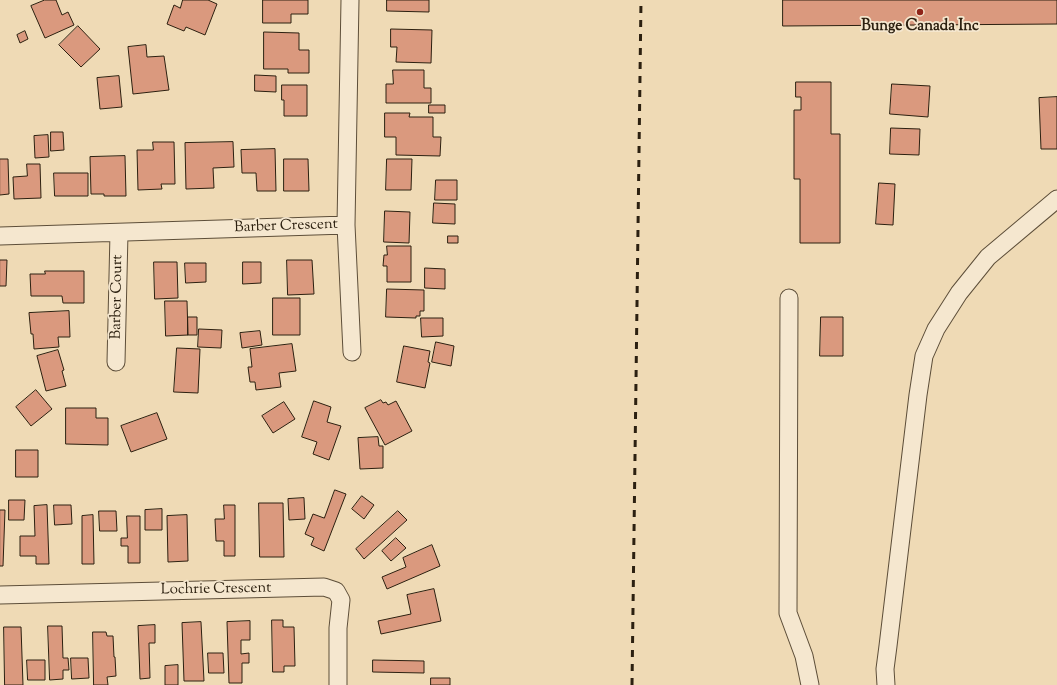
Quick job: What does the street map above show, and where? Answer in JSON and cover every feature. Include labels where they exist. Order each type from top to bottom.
[{"type":"street","name":"Barber Crescent","points":[[0,236],[346,225],[350,0]]},
{"type":"street","points":[[886,685],[885,669],[924,356],[936,329],[959,293],[988,257],[1057,199]]},
{"type":"street","points":[[346,225],[352,352]]},
{"type":"street","name":"Barber Court","points":[[116,362],[119,233]]},
{"type":"street","points":[[789,298],[788,613],[804,656],[810,685]]},
{"type":"street","name":"Lochrie Crescent","points":[[0,595],[324,587],[336,591],[341,600],[338,628],[338,685]]},
{"type":"building","points":[[45,0],[56,0],[62,15],[68,12],[74,25],[45,38],[31,6]]},
{"type":"building","points":[[183,0],[208,0],[217,4],[205,35],[186,27],[184,31],[167,24],[174,5],[180,8]]},
{"type":"building","points":[[263,0],[308,0],[308,14],[291,14],[291,23],[263,23]]},
{"type":"building","points":[[387,0],[429,0],[429,12],[387,11]]},
{"type":"building","name":"Bunge Canada Inc","points":[[783,0],[1057,0],[1057,24],[783,26]]},
{"type":"building","points":[[78,26],[100,49],[81,67],[59,45]]},
{"type":"building","points":[[391,29],[432,30],[431,63],[396,62],[397,47],[391,47]]},
{"type":"building","points":[[25,31],[28,39],[20,43],[17,35]]},
{"type":"building","points":[[264,32],[299,33],[299,50],[309,50],[309,73],[288,73],[288,69],[264,69]]},
{"type":"building","points":[[146,45],[147,57],[164,56],[169,90],[133,94],[128,47]]},
{"type":"building","points":[[393,70],[424,70],[424,88],[431,88],[431,103],[386,103],[386,84],[393,84]]},
{"type":"building","points":[[255,75],[276,76],[276,92],[255,91]]},
{"type":"building","points":[[119,76],[122,107],[100,109],[97,78]]},
{"type":"building","points":[[796,82],[831,82],[831,134],[840,134],[840,243],[800,243],[800,179],[794,179],[794,110],[801,110],[801,97],[796,97]]},
{"type":"building","points":[[892,84],[930,86],[928,117],[890,114]]},
{"type":"building","points":[[282,85],[307,85],[307,116],[284,116]]},
{"type":"building","points":[[1057,97],[1057,149],[1041,149],[1039,98]]},
{"type":"building","points":[[429,105],[445,105],[445,113],[429,113]]},
{"type":"building","points":[[385,113],[410,113],[409,117],[433,117],[433,137],[441,137],[440,156],[396,155],[396,137],[385,137]]},
{"type":"building","points":[[891,128],[920,129],[919,155],[890,154]]},
{"type":"building","points":[[51,132],[63,132],[64,150],[51,151]]},
{"type":"building","points":[[48,135],[49,157],[35,158],[34,136]]},
{"type":"building","points":[[153,142],[174,142],[175,184],[161,184],[162,189],[138,190],[137,150],[153,150]]},
{"type":"building","points":[[233,142],[234,167],[213,168],[214,188],[186,189],[185,143]]},
{"type":"building","points":[[275,149],[276,191],[257,191],[256,173],[242,173],[241,150]]},
{"type":"building","points":[[125,156],[126,196],[104,196],[104,194],[91,194],[90,157]]},
{"type":"building","points":[[0,159],[8,159],[9,194],[0,195]]},
{"type":"building","points":[[284,159],[308,159],[309,191],[284,191]]},
{"type":"building","points":[[387,159],[412,159],[411,190],[386,190]]},
{"type":"building","points":[[27,164],[40,164],[41,198],[14,199],[13,177],[27,176]]},
{"type":"building","points":[[54,173],[88,173],[88,196],[55,196]]},
{"type":"building","points":[[436,180],[457,180],[457,200],[435,200]]},
{"type":"building","points":[[879,183],[895,184],[893,225],[876,224]]},
{"type":"building","points":[[434,203],[455,204],[455,224],[433,223]]},
{"type":"building","points":[[385,211],[410,212],[409,243],[384,242]]},
{"type":"building","points":[[448,236],[458,236],[458,243],[448,243]]},
{"type":"building","points":[[387,246],[411,246],[411,282],[387,282],[387,266],[383,266],[384,255],[387,255]]},
{"type":"building","points":[[0,260],[7,260],[6,286],[0,286]]},
{"type":"building","points":[[287,260],[312,260],[314,294],[288,295]]},
{"type":"building","points":[[154,262],[177,262],[178,298],[155,299]]},
{"type":"building","points":[[243,262],[261,262],[261,283],[243,284]]},
{"type":"building","points":[[185,263],[206,263],[206,282],[186,283]]},
{"type":"building","points":[[425,268],[445,269],[445,289],[425,288]]},
{"type":"building","points":[[45,271],[84,271],[84,303],[63,303],[62,296],[31,296],[30,274],[45,274]]},
{"type":"building","points":[[387,289],[424,290],[424,311],[420,311],[420,316],[416,316],[416,318],[386,317]]},
{"type":"building","points":[[273,298],[300,298],[300,335],[273,335]]},
{"type":"building","points":[[165,301],[187,301],[188,335],[166,336]]},
{"type":"building","points":[[69,311],[70,337],[58,337],[59,347],[34,349],[29,313]]},
{"type":"building","points":[[188,317],[197,317],[197,335],[188,335]]},
{"type":"building","points":[[821,317],[843,317],[843,356],[820,356]]},
{"type":"building","points":[[421,318],[443,318],[443,336],[422,337]]},
{"type":"building","points":[[199,329],[222,330],[221,348],[198,347]]},
{"type":"building","points":[[260,331],[262,345],[242,348],[240,333]]},
{"type":"building","points":[[436,342],[454,346],[451,366],[432,362]]},
{"type":"building","points":[[292,344],[296,371],[279,373],[281,387],[256,390],[255,382],[250,382],[248,367],[252,367],[250,349]]},
{"type":"building","points":[[404,346],[430,351],[428,362],[430,363],[425,388],[397,382]]},
{"type":"building","points":[[177,348],[200,349],[198,393],[174,392]]},
{"type":"building","points":[[58,350],[64,370],[62,371],[66,386],[46,391],[37,356]]},
{"type":"building","points":[[36,390],[52,409],[31,426],[16,407]]},
{"type":"building","points":[[381,400],[383,403],[386,402],[388,405],[396,401],[412,431],[385,445],[365,408]]},
{"type":"building","points":[[314,401],[331,407],[327,422],[341,426],[329,460],[313,454],[317,442],[302,437]]},
{"type":"building","points":[[284,402],[295,419],[273,433],[262,416]]},
{"type":"building","points":[[66,408],[96,408],[96,418],[108,418],[108,445],[66,444]]},
{"type":"building","points":[[157,413],[167,439],[131,452],[121,426]]},
{"type":"building","points":[[378,437],[379,446],[383,446],[383,468],[360,469],[358,438]]},
{"type":"building","points":[[16,450],[38,450],[38,477],[16,477]]},
{"type":"building","points":[[335,490],[346,494],[324,551],[311,545],[314,538],[305,534],[313,514],[324,518]]},
{"type":"building","points":[[362,496],[374,505],[364,519],[352,509]]},
{"type":"building","points":[[304,498],[305,519],[289,520],[288,499]]},
{"type":"building","points":[[9,500],[25,500],[24,520],[9,520]]},
{"type":"building","points":[[259,503],[283,503],[284,557],[260,557]]},
{"type":"building","points":[[47,505],[49,564],[36,564],[36,556],[20,556],[20,536],[35,536],[34,506]]},
{"type":"building","points":[[54,505],[71,505],[72,524],[55,525]]},
{"type":"building","points":[[224,505],[235,505],[235,556],[224,556],[224,541],[216,541],[215,519],[224,519]]},
{"type":"building","points":[[162,509],[162,530],[145,530],[145,510]]},
{"type":"building","points":[[0,510],[5,510],[3,566],[0,566]]},
{"type":"building","points":[[99,511],[116,511],[117,531],[100,531]]},
{"type":"building","points":[[398,511],[407,520],[364,559],[356,549]]},
{"type":"building","points":[[93,515],[94,564],[82,564],[82,516]]},
{"type":"building","points":[[187,515],[188,561],[168,562],[167,516]]},
{"type":"building","points":[[127,516],[140,516],[140,563],[128,563],[128,546],[121,546],[121,538],[127,538]]},
{"type":"building","points":[[396,538],[406,548],[391,561],[382,551]]},
{"type":"building","points":[[432,545],[440,566],[387,589],[382,577],[406,567],[403,558]]},
{"type":"building","points":[[434,589],[441,621],[381,634],[378,621],[411,614],[407,595]]},
{"type":"building","points":[[272,620],[283,620],[283,627],[294,627],[295,666],[284,666],[284,672],[273,672]]},
{"type":"building","points":[[250,621],[250,640],[241,640],[241,654],[249,653],[249,663],[242,663],[242,683],[229,683],[227,622]]},
{"type":"building","points":[[201,622],[204,681],[184,681],[182,623]]},
{"type":"building","points":[[155,625],[155,643],[149,643],[150,678],[140,679],[138,626]]},
{"type":"building","points":[[48,626],[62,626],[63,658],[68,658],[69,670],[63,670],[63,679],[50,680]]},
{"type":"building","points":[[4,627],[21,627],[23,685],[5,685]]},
{"type":"building","points":[[93,632],[106,632],[107,636],[113,636],[116,676],[107,677],[108,685],[94,685]]},
{"type":"building","points":[[208,653],[223,653],[224,673],[209,673]]},
{"type":"building","points":[[71,658],[88,658],[89,678],[72,679]]},
{"type":"building","points":[[27,660],[45,660],[45,680],[28,680]]},
{"type":"building","points":[[373,660],[424,661],[424,673],[373,672]]},
{"type":"building","points":[[178,665],[178,685],[165,685],[165,666]]},
{"type":"building","points":[[431,678],[450,678],[450,685],[431,685]]},
{"type":"railway","points":[[632,685],[641,0]]},
{"type":"place","name":"Bunge Canada Inc","points":[[920,12]]}]
